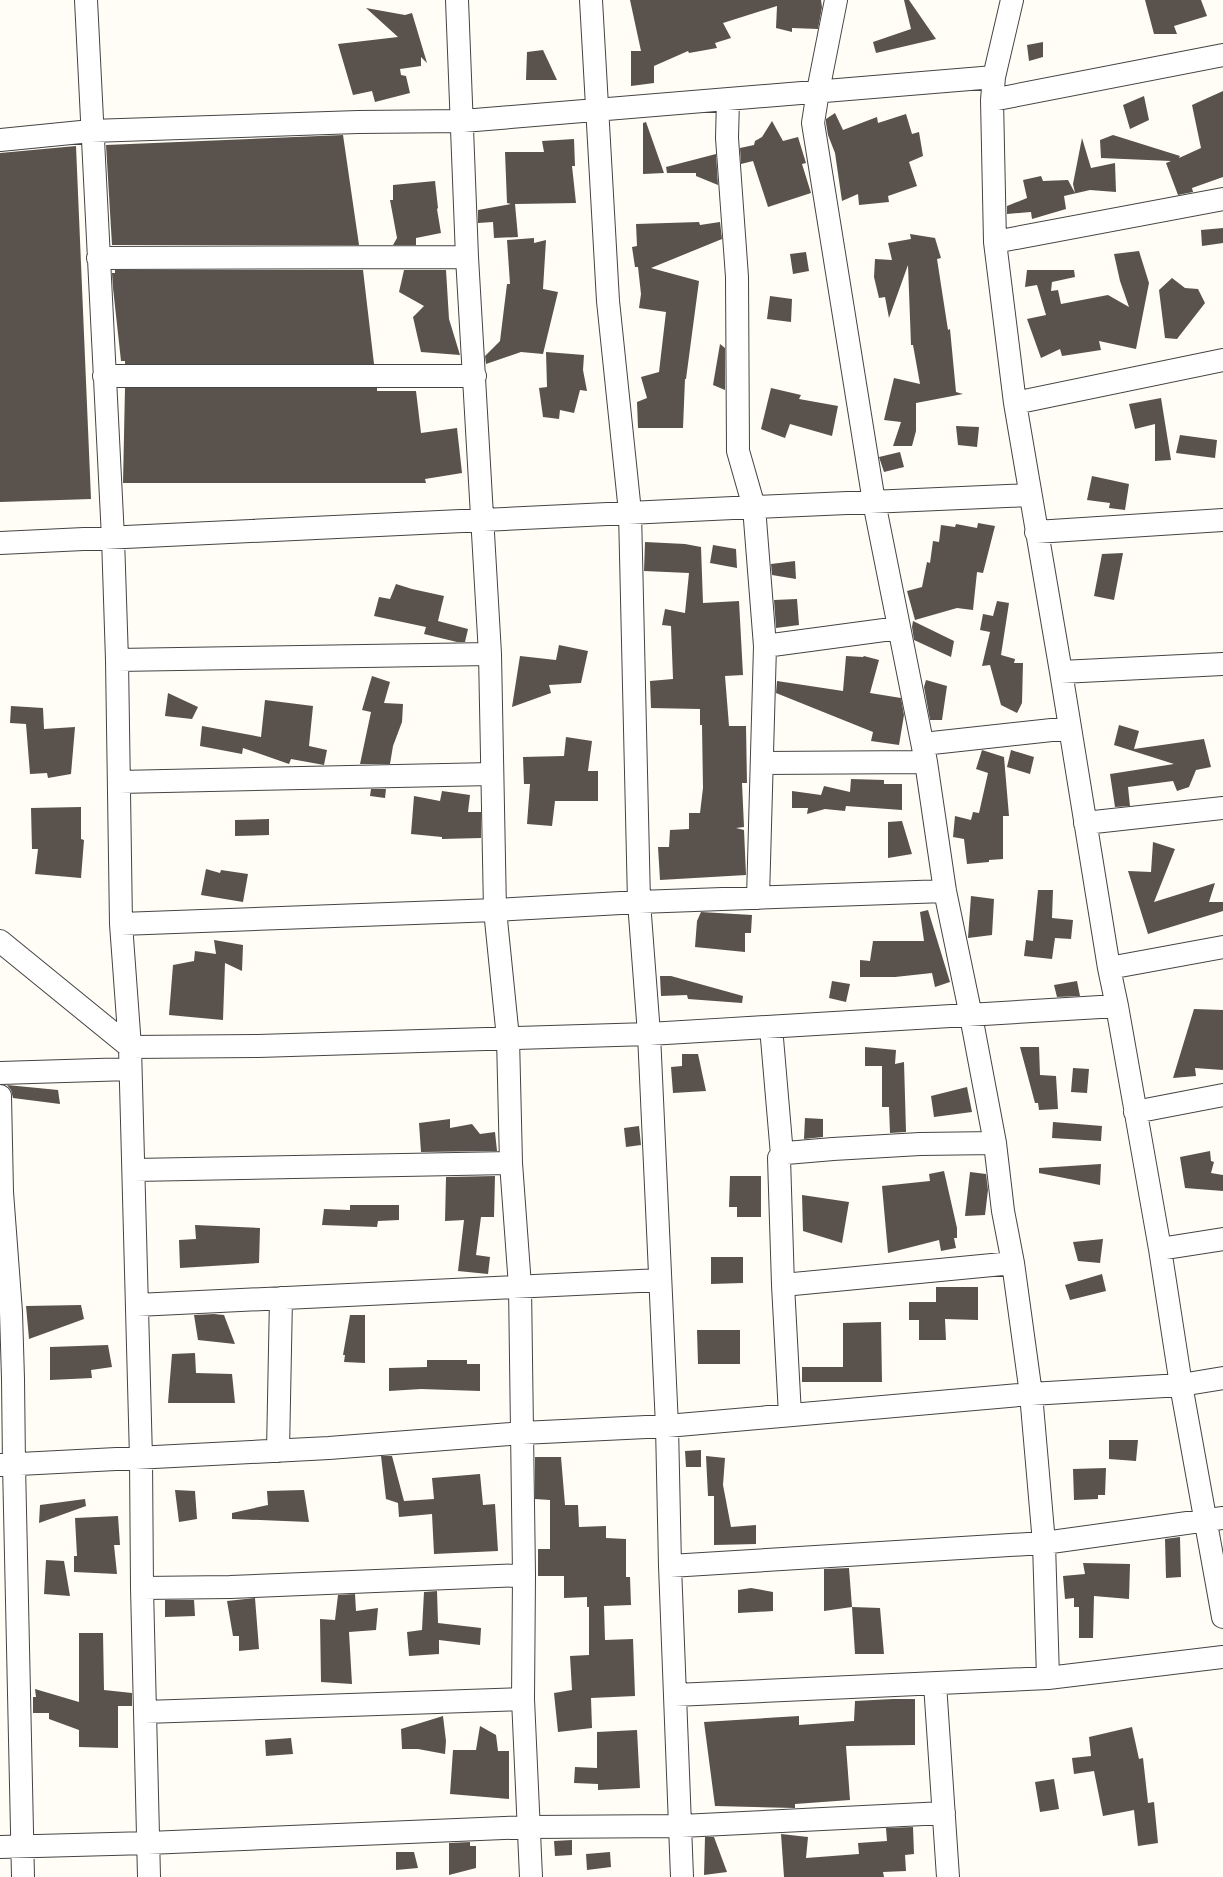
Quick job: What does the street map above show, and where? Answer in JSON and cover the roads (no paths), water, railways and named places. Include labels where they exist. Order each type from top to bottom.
[{"type":"street","points":[[86,0],[117,660],[121,924],[130,1047],[142,1458],[142,1588],[149,1877]]},
{"type":"street","points":[[457,0],[463,121],[467,257],[490,654],[495,910],[508,1038],[511,1163],[520,1286],[524,1575],[523,1699],[531,1877]]},
{"type":"street","points":[[591,0],[608,301],[630,512],[639,902],[649,1034],[667,1426],[670,1566],[682,1877]]},
{"type":"street","points":[[836,0],[813,123],[874,502],[924,753],[945,891],[995,1143],[1003,1211],[1013,1263],[1031,1394],[1044,1543],[1048,1678]]},
{"type":"street","points":[[1012,0],[994,77],[992,100],[995,242],[1015,403],[1061,672],[1109,968],[1160,1249],[1181,1384],[1215,1520],[1223,1617]]},
{"type":"street","points":[[992,100],[1223,55]]},
{"type":"street","points":[[0,140],[91,131],[350,122],[463,121],[994,77]]},
{"type":"street","points":[[728,98],[727,138],[737,277],[738,451],[754,506],[765,646],[758,898]]},
{"type":"street","points":[[995,242],[1223,199]]},
{"type":"street","points":[[98,258],[467,257]]},
{"type":"street","points":[[1015,403],[1223,360]]},
{"type":"street","points":[[104,376],[475,376]]},
{"type":"street","points":[[0,543],[754,506],[1030,495]]},
{"type":"street","points":[[1036,532],[1223,520]]},
{"type":"street","points":[[765,646],[899,628]]},
{"type":"street","points":[[117,660],[490,654]]},
{"type":"street","points":[[1061,672],[1223,664]]},
{"type":"street","points":[[762,762],[924,753],[1070,728]]},
{"type":"street","points":[[119,782],[492,774]]},
{"type":"street","points":[[1085,823],[1223,808]]},
{"type":"street","points":[[121,924],[495,910],[639,902],[945,891]]},
{"type":"street","points":[[0,941],[130,1047],[258,1046],[649,1034],[971,1016],[1117,1006]]},
{"type":"street","points":[[1109,968],[1223,947]]},
{"type":"street","points":[[771,1027],[782,1155],[779,1158],[783,1285],[790,1415]]},
{"type":"street","points":[[0,1073],[130,1069]]},
{"type":"street","points":[[0,1096],[1,1192],[5,1313],[13,1379],[7,1465],[23,1877]]},
{"type":"street","points":[[1135,1112],[1223,1096]]},
{"type":"street","points":[[782,1155],[833,1149],[920,1144],[995,1143]]},
{"type":"street","points":[[134,1170],[511,1163]]},
{"type":"street","points":[[1160,1249],[1223,1239]]},
{"type":"street","points":[[783,1285],[1013,1263]]},
{"type":"street","points":[[137,1305],[660,1280]]},
{"type":"street","points":[[278,1451],[281,1298]]},
{"type":"street","points":[[7,1465],[278,1451],[522,1433],[667,1426],[1031,1394],[1181,1384],[1223,1378]]},
{"type":"street","points":[[670,1566],[1044,1543],[1215,1520]]},
{"type":"street","points":[[142,1588],[246,1586],[524,1575]]},
{"type":"street","points":[[675,1695],[1048,1678],[1223,1657]]},
{"type":"street","points":[[935,1684],[948,1877]]},
{"type":"street","points":[[145,1712],[523,1699]]},
{"type":"street","points":[[0,1847],[148,1843],[529,1827],[681,1826],[944,1813]]}]
